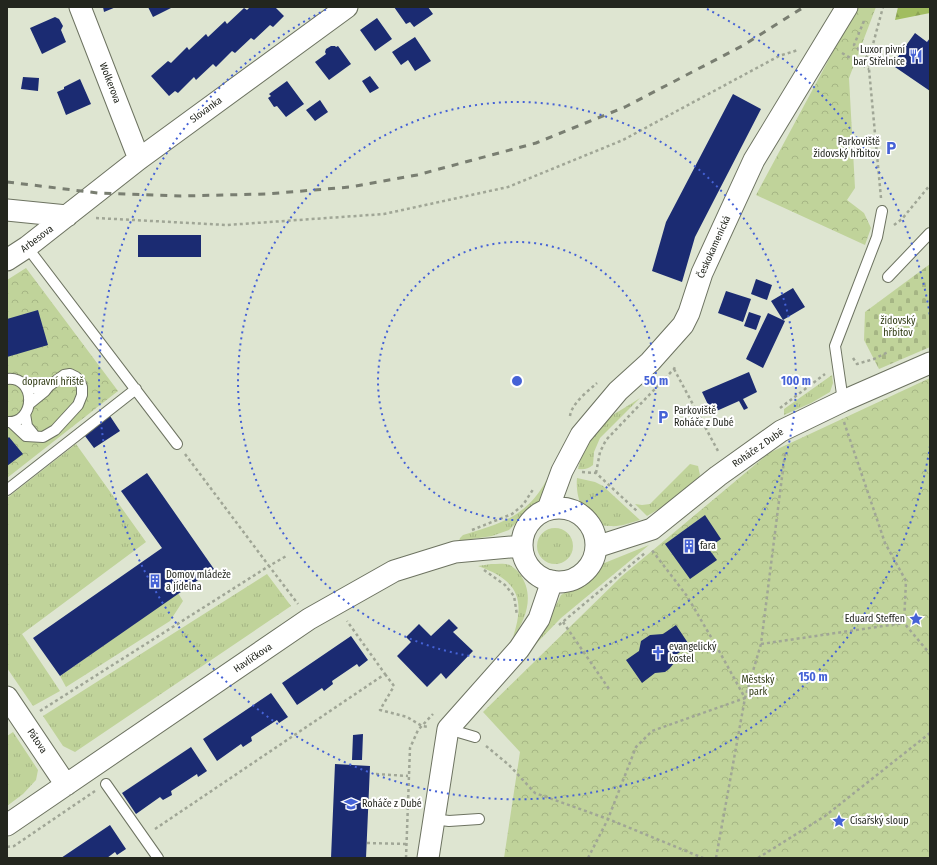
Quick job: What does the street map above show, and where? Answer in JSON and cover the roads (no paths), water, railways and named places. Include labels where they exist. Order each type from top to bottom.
[{"type":"street","name":"Wolkerova","points":[[80,7],[140,159]]},
{"type":"street","name":"Slovanka","points":[[67,216],[140,159],[347,7]]},
{"type":"street","name":"Českokamenická","points":[[548,509],[562,471],[581,435],[613,396],[650,362],[683,325],[702,272],[754,160],[826,44],[847,7]]},
{"type":"street","points":[[7,210],[67,216]]},
{"type":"street","name":"Arbesova","points":[[7,260],[27,247],[67,216]]},
{"type":"street","name":"Roháče z Dubé","points":[[596,547],[651,539],[718,476],[783,439],[843,411],[930,363]]},
{"type":"street","points":[[562,471],[574,511]]},
{"type":"street","points":[[562,508],[574,511],[582,516],[594,534],[596,547],[592,561],[583,573],[570,580],[561,582],[544,579],[531,570],[523,555],[522,546],[524,534],[529,523],[535,516],[548,509],[562,508]]},
{"type":"street","name":"Havlíčkova","points":[[7,825],[309,619],[394,570],[455,552],[522,546]]},
{"type":"street","points":[[428,858],[448,729],[519,649],[539,619],[552,581]]},
{"type":"street","name":"Pátova","points":[[7,697],[66,785]]},
{"type":"lane","points":[[843,411],[835,346],[877,237],[882,211]]},
{"type":"lane","points":[[888,277],[930,233]]},
{"type":"lane","points":[[27,247],[178,444]]},
{"type":"lane","points":[[9,422],[26,436],[43,437],[55,430],[78,404],[82,395],[82,387],[80,382],[70,374],[64,375],[29,404]]},
{"type":"lane","points":[[7,379],[16,380],[22,383],[29,394],[29,404],[25,414],[16,421],[9,422]]},
{"type":"lane","points":[[26,388],[49,386]]},
{"type":"lane","points":[[7,490],[136,390]]},
{"type":"lane","points":[[25,414],[27,426],[36,436]]},
{"type":"lane","points":[[448,729],[475,737]]},
{"type":"lane","points":[[106,784],[158,858]]},
{"type":"lane","points":[[433,818],[449,821],[479,819]]},
{"type":"railway","points":[[7,182],[98,193],[181,196],[266,194],[350,187],[417,175],[536,143],[625,107],[742,46],[804,7]]},
{"type":"place","name":"Luxor pivní bar Střelnice","points":[[916,56]]},
{"type":"place","name":"Parkoviště židovský hřbitov","points":[[891,148]]},
{"type":"place","name":"Parkoviště Roháče z Dubé","points":[[663,417]]},
{"type":"place","name":"fara","points":[[689,546]]},
{"type":"place","name":"Domov mládeže a jídelna","points":[[155,581]]},
{"type":"place","name":"Eduard Steffen","points":[[916,619]]},
{"type":"place","name":"evangelický kostel","points":[[658,653]]},
{"type":"place","name":"Roháče z Dubé","points":[[351,804]]},
{"type":"place","name":"Císařský sloup","points":[[839,821]]},
{"type":"park label","name":"židovský hřbitov","points":[[898,326]]},
{"type":"park label","name":"dopravní hřiště","points":[[53,382]]},
{"type":"park label","name":"Městský park","points":[[758,686]]}]
